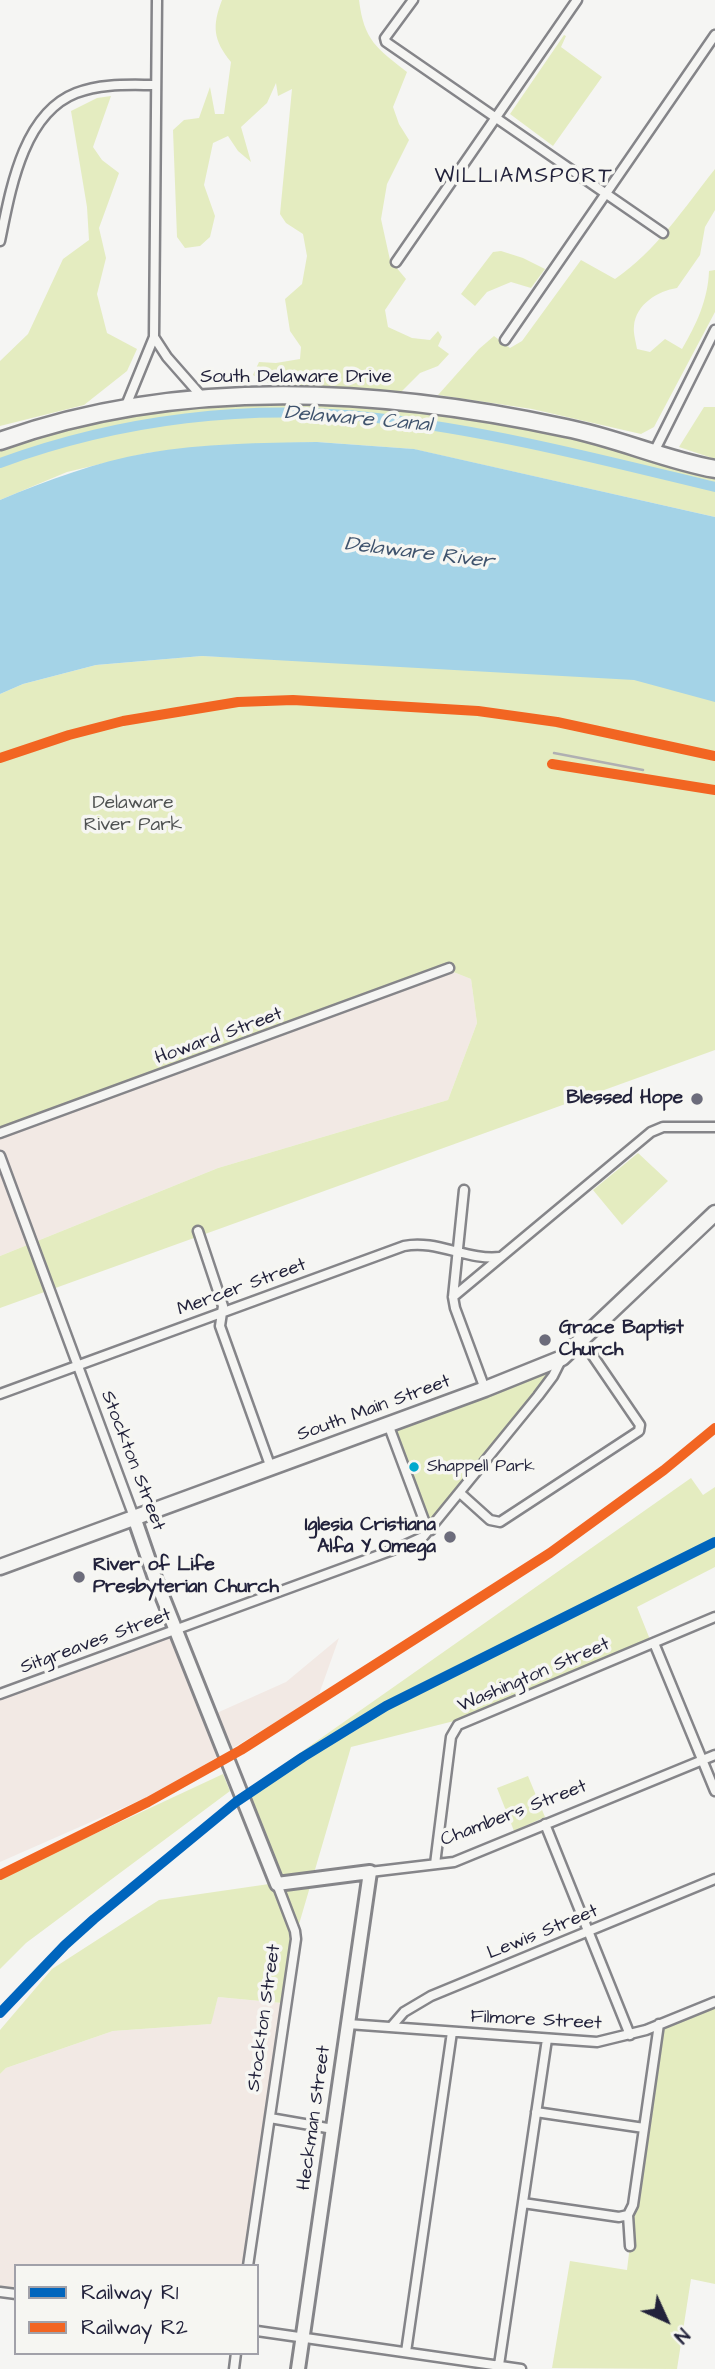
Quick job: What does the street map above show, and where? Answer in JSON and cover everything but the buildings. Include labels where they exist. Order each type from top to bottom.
[{"type":"highway","name":"South Delaware Drive","points":[[0,441],[52,425],[160,402],[203,398],[341,396],[397,399],[567,428],[715,469]]},
{"type":"main road","name":"South Main Street","points":[[0,1567],[485,1389],[562,1358],[715,1213]]},
{"type":"street","points":[[125,409],[154,337],[157,0]]},
{"type":"street","points":[[413,0],[385,40],[663,233]]},
{"type":"street","points":[[397,262],[577,0]]},
{"type":"street","points":[[505,340],[715,35]]},
{"type":"street","points":[[0,241],[18,164],[25,147],[46,116],[74,94],[114,84],[156,85]]},
{"type":"street","points":[[654,452],[715,331]]},
{"type":"street","points":[[154,337],[167,358],[203,398]]},
{"type":"street","name":"Howard Street","points":[[0,1133],[449,968]]},
{"type":"street","points":[[453,1297],[651,1132],[663,1127],[715,1127]]},
{"type":"street","name":"Stockton Street","points":[[0,1156],[155,1578],[295,1931],[296,1939],[248,2264]]},
{"type":"street","points":[[464,1190],[454,1308],[485,1389]]},
{"type":"street","points":[[198,1231],[222,1311],[220,1326],[271,1468]]},
{"type":"street","name":"Mercer Street","points":[[0,1394],[404,1246],[420,1244],[482,1257],[499,1257]]},
{"type":"street","points":[[460,1493],[490,1520],[500,1522],[639,1431],[640,1425],[582,1340]]},
{"type":"street","name":"Sitgreaves Street","points":[[0,1694],[423,1537],[538,1396],[562,1358]]},
{"type":"street","points":[[388,1424],[430,1530]]},
{"type":"street","name":"Washington Street","points":[[435,1864],[454,1730],[465,1722],[715,1617]]},
{"type":"street","points":[[654,1643],[715,1791]]},
{"type":"street","name":"Chambers Street","points":[[277,1884],[435,1864],[466,1857],[715,1755]]},
{"type":"street","points":[[545,1824],[630,2035]]},
{"type":"street","name":"Heckman Street","points":[[298,2369],[370,1872]]},
{"type":"street","name":"Lewis Street","points":[[391,2027],[404,2011],[431,1996],[715,1879]]},
{"type":"street","name":"Filmore Street","points":[[348,2024],[588,2042],[630,2035],[715,2002]]},
{"type":"street","points":[[630,2246],[628,2215],[633,2205],[659,2024]]},
{"type":"street","points":[[406,2352],[452,2032]]},
{"type":"street","points":[[499,2365],[547,2039]]},
{"type":"street","points":[[536,2112],[645,2128]]},
{"type":"street","points":[[270,2118],[333,2129]]},
{"type":"street","points":[[523,2203],[619,2217],[628,2215]]},
{"type":"street","points":[[259,2331],[521,2369]]},
{"type":"shaded area","points":[[441,967],[471,979],[477,1023],[448,1100],[218,1168],[0,1256],[0,1131]]},
{"type":"shaded area","points":[[175,1626],[210,1716],[286,1682],[339,1638],[318,1697],[159,1792],[0,1862],[0,1691]]},
{"type":"shaded area","points":[[218,1997],[282,2003],[242,2264],[14,2264],[14,2292],[0,2290],[0,2074],[6,2068],[113,2031],[210,2024]]},
{"type":"green space","points":[[222,0],[359,0],[368,34],[407,72],[393,107],[409,140],[387,184],[381,219],[390,260],[406,279],[385,310],[388,327],[412,338],[430,340],[438,331],[442,337],[438,346],[449,354],[438,366],[420,373],[401,392],[277,385],[263,382],[253,375],[259,362],[276,363],[300,359],[301,347],[290,331],[285,299],[302,284],[307,256],[303,234],[286,223],[280,214],[292,89],[278,96],[276,83],[267,103],[241,127],[251,162],[238,151],[228,136],[213,143],[204,185],[215,216],[210,237],[200,246],[185,248],[177,237],[173,130],[184,120],[199,118],[210,87],[215,114],[224,114],[231,62],[221,47],[216,32]]},
{"type":"green space","points":[[564,35],[566,36],[561,47],[602,77],[553,146],[510,114]]},
{"type":"green space","points":[[111,96],[93,147],[102,160],[119,173],[99,228],[106,258],[97,294],[107,333],[137,349],[127,371],[84,405],[0,426],[0,361],[28,334],[63,259],[89,240],[87,207],[71,111],[97,98]]},
{"type":"green space","points":[[715,169],[715,210],[705,227],[700,255],[677,288],[663,292],[643,305],[634,326],[637,349],[650,352],[665,339],[682,349],[700,312],[709,271],[715,270],[715,312],[654,427],[641,434],[532,409],[438,395],[494,336],[510,348],[522,341],[581,260],[615,279],[630,268],[669,228]]},
{"type":"green space","points":[[501,251],[545,269],[531,288],[511,282],[487,292],[475,306],[461,294],[493,252]]},
{"type":"green space","points":[[337,402],[461,414],[562,434],[715,474],[715,517],[413,449],[317,442],[224,445],[147,453],[67,472],[0,500],[0,448],[16,442],[147,410],[207,403]]},
{"type":"green space","points":[[704,407],[715,407],[715,459],[679,447]]},
{"type":"green space","name":"Delaware River Park","points":[[202,656],[308,661],[595,663],[715,701],[715,1050],[0,1308],[0,1256],[218,1168],[448,1100],[477,1023],[471,979],[441,967],[0,1131],[0,694],[23,684],[96,665]]},
{"type":"green space","points":[[638,1153],[668,1181],[622,1225],[593,1190]]},
{"type":"green space","name":"Shappell Park","points":[[562,1358],[431,1530],[388,1424]]},
{"type":"green space","points":[[691,1478],[703,1495],[715,1487],[715,1567],[637,1607],[651,1642],[466,1718],[351,1747],[297,1931],[282,2003],[218,1997],[211,2024],[113,2031],[6,2068],[0,2074],[0,2030],[52,1969],[159,1900],[276,1883],[240,1795]]},
{"type":"green space","points":[[223,1774],[230,1791],[26,1943],[0,1969],[0,1878]]},
{"type":"green space","points":[[528,1776],[545,1817],[514,1831],[497,1788]]},
{"type":"green space","points":[[715,2003],[715,2284],[691,2279],[677,2369],[552,2368],[570,2261],[627,2270],[656,2028]]},
{"type":"water","name":"Delaware River","points":[[317,442],[414,449],[715,517],[715,702],[634,680],[202,656],[96,665],[23,684],[0,694],[0,500],[72,472],[147,453],[211,445]]},
{"type":"waterway","name":"Delaware Canal","points":[[0,463],[92,435],[139,425],[234,414],[329,414],[377,418],[505,438],[715,487]]},
{"type":"railway","points":[[554,753],[643,770]]},
{"type":"railway","points":[[552,764],[715,790]]},
{"type":"railway","points":[[0,1875],[148,1802],[241,1750],[550,1553],[664,1470],[715,1428]]},
{"type":"railway","points":[[0,2013],[65,1945],[94,1919],[236,1802],[303,1757],[386,1706],[715,1542]]},
{"type":"rail line","name":"R2","points":[[0,758],[69,735],[123,721],[238,702],[293,700],[478,711],[557,722],[715,756]]},
{"type":"rail line","name":"R2","points":[[552,764],[715,790]]},
{"type":"rail line","name":"R2","points":[[0,1875],[148,1802],[241,1750],[550,1553],[664,1470],[715,1428]]},
{"type":"rail line","name":"R1","points":[[0,2013],[65,1945],[94,1919],[236,1802],[303,1757],[386,1706],[715,1542]]},
{"type":"place","name":"Blessed Hope","points":[[697,1099]]},
{"type":"place","name":"Grace Baptist Church","points":[[545,1340]]},
{"type":"place","name":"Shappell Park","points":[[414,1467]]},
{"type":"place","name":"Iglesia Cristiana Alfa Y Omega","points":[[450,1537]]},
{"type":"place","name":"River of Life Presbyterian Church","points":[[79,1577]]},
{"type":"district","name":"WILLIAMSPORT","points":[[524,178]]}]
